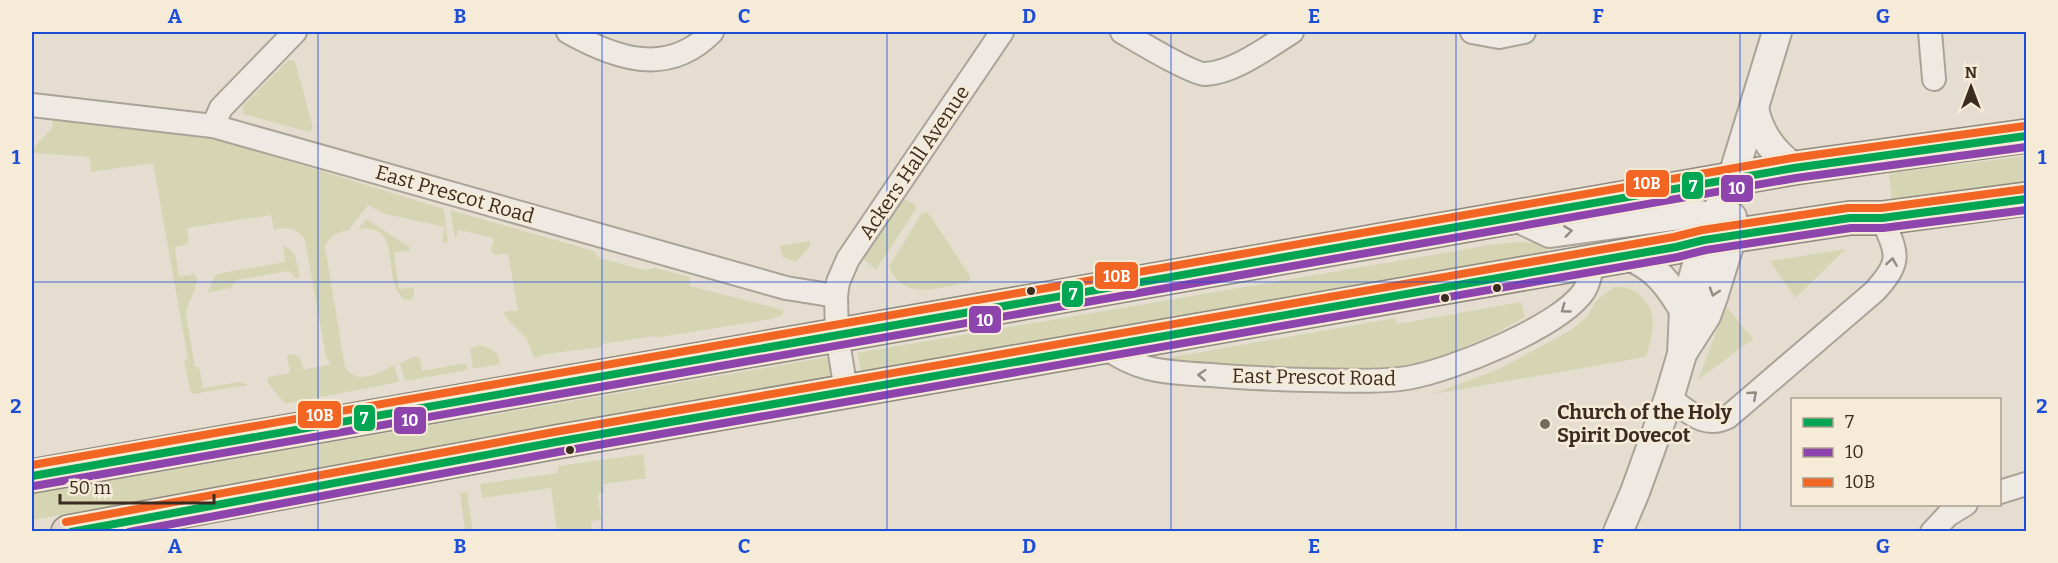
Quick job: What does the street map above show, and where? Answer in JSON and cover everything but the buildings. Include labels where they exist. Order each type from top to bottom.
[{"type":"highway","points":[[32,476],[1794,168],[2026,136]]},
{"type":"highway","points":[[68,531],[477,456],[1676,247],[1717,232],[1850,218],[1882,218],[2026,199]]},
{"type":"street","points":[[213,126],[221,108],[295,32]]},
{"type":"street","points":[[568,32],[603,50],[624,57],[646,60],[690,50],[712,32]]},
{"type":"street","name":"Ackers Hall Avenue","points":[[836,296],[838,282],[848,259],[1002,32]]},
{"type":"street","points":[[1122,32],[1203,75],[1238,66],[1292,32]]},
{"type":"street","points":[[1472,32],[1499,37],[1524,32]]},
{"type":"street","points":[[1618,531],[1635,492],[1669,398],[1682,354],[1684,310],[1717,232],[1777,32]]},
{"type":"street","points":[[1930,32],[1934,79]]},
{"type":"street","name":"East Prescot Road","points":[[32,105],[213,126],[786,288],[836,296]]},
{"type":"street","points":[[1754,108],[1759,128],[1764,136],[1776,152],[1794,168]]},
{"type":"street","points":[[1514,216],[1550,233],[1689,214],[1706,216],[1717,232],[1706,316],[1682,354]]},
{"type":"street","points":[[1669,398],[1707,421],[1716,422],[1728,417],[1875,291],[1890,273],[1895,256],[1892,240],[1882,218]]},
{"type":"street","points":[[1626,255],[1644,262],[1659,273],[1684,310]]},
{"type":"street","name":"East Prescot Road","points":[[1103,346],[1121,359],[1146,368],[1176,373],[1266,379],[1370,381],[1407,378],[1444,369],[1480,356],[1561,313],[1574,303],[1584,290],[1590,277],[1593,260]]},
{"type":"street","points":[[836,296],[837,336],[846,391]]},
{"type":"street","points":[[2001,492],[2026,484]]},
{"type":"green space","points":[[288,60],[295,61],[313,128],[309,132],[243,114],[243,106]]},
{"type":"green space","points":[[54,112],[181,131],[231,143],[444,209],[448,243],[442,242],[445,227],[385,214],[368,205],[350,230],[336,234],[325,246],[345,367],[355,376],[362,377],[394,365],[399,382],[285,404],[267,382],[268,377],[290,373],[287,355],[299,357],[303,370],[331,364],[326,357],[305,240],[292,229],[274,230],[271,215],[187,228],[189,244],[175,247],[179,277],[194,274],[197,278],[186,315],[195,367],[199,367],[203,388],[240,382],[248,385],[193,394],[190,391],[184,360],[188,359],[153,163],[91,172],[90,157],[32,153],[32,149],[52,128]]},
{"type":"green space","points":[[2026,156],[2026,186],[1892,202],[1889,173]]},
{"type":"green space","points":[[901,200],[915,204],[916,209],[876,270],[862,258]]},
{"type":"green space","points":[[450,210],[594,251],[599,258],[645,270],[655,268],[690,277],[690,286],[783,310],[782,315],[772,319],[540,355],[535,359],[526,338],[503,312],[518,310],[508,254],[494,255],[491,251],[494,238],[459,230],[455,239]]},
{"type":"green space","points":[[926,212],[970,276],[967,283],[922,290],[903,285],[895,278],[889,267],[921,214]]},
{"type":"green space","points":[[366,219],[410,247],[410,250],[394,253],[399,289],[414,287],[411,300],[404,299],[397,290],[393,279],[390,254],[382,234],[373,229],[358,229]]},
{"type":"green space","points":[[810,241],[810,246],[796,262],[783,257],[780,246]]},
{"type":"green space","points":[[1521,242],[1544,244],[1550,253],[862,375],[857,353],[1496,244]]},
{"type":"green space","points":[[283,246],[294,254],[300,277],[296,278],[289,271],[237,280],[230,288],[207,293],[216,274],[285,262]]},
{"type":"green space","points":[[1846,249],[1795,298],[1770,261]]},
{"type":"green space","points":[[1614,287],[1634,291],[1640,295],[1650,309],[1653,324],[1646,357],[1433,394],[1501,368],[1569,331],[1586,318],[1596,301]]},
{"type":"green space","points":[[1521,302],[1525,317],[1451,353],[1411,367],[1368,372],[1162,366],[1161,359],[1395,318],[1397,324]]},
{"type":"green space","points":[[1726,306],[1753,339],[1698,380]]},
{"type":"green space","points":[[480,346],[494,351],[500,364],[473,369],[470,348]]},
{"type":"green space","points":[[416,356],[420,359],[422,371],[466,363],[467,370],[405,381],[400,363]]},
{"type":"green space","points":[[828,357],[832,382],[32,520],[32,494]]},
{"type":"green space","points":[[643,454],[646,478],[603,484],[604,493],[598,494],[601,520],[591,521],[592,531],[557,531],[551,488],[482,498],[480,484],[558,473],[558,466]]},
{"type":"green space","points":[[467,492],[473,531],[465,531],[460,493]]},
{"type":"transit line","name":"10B","points":[[32,465],[1792,158],[2025,126]]},
{"type":"transit line","name":"7","points":[[32,476],[1794,168],[2026,136]]},
{"type":"transit line","name":"10","points":[[34,486],[1796,178],[2026,147]]},
{"type":"transit line","name":"10B","points":[[66,522],[554,432],[1674,237],[1702,230],[1848,208],[1881,208],[2025,189]]},
{"type":"transit line","name":"7","points":[[71,532],[556,442],[1676,247],[1704,240],[1850,218],[1882,218],[2026,199]]},
{"type":"transit line","name":"10","points":[[129,532],[558,452],[1678,257],[1706,250],[1851,228],[1883,228],[2026,210]]},
{"type":"place","name":"Church of the Holy Spirit Dovecot","points":[[1545,424]]}]
